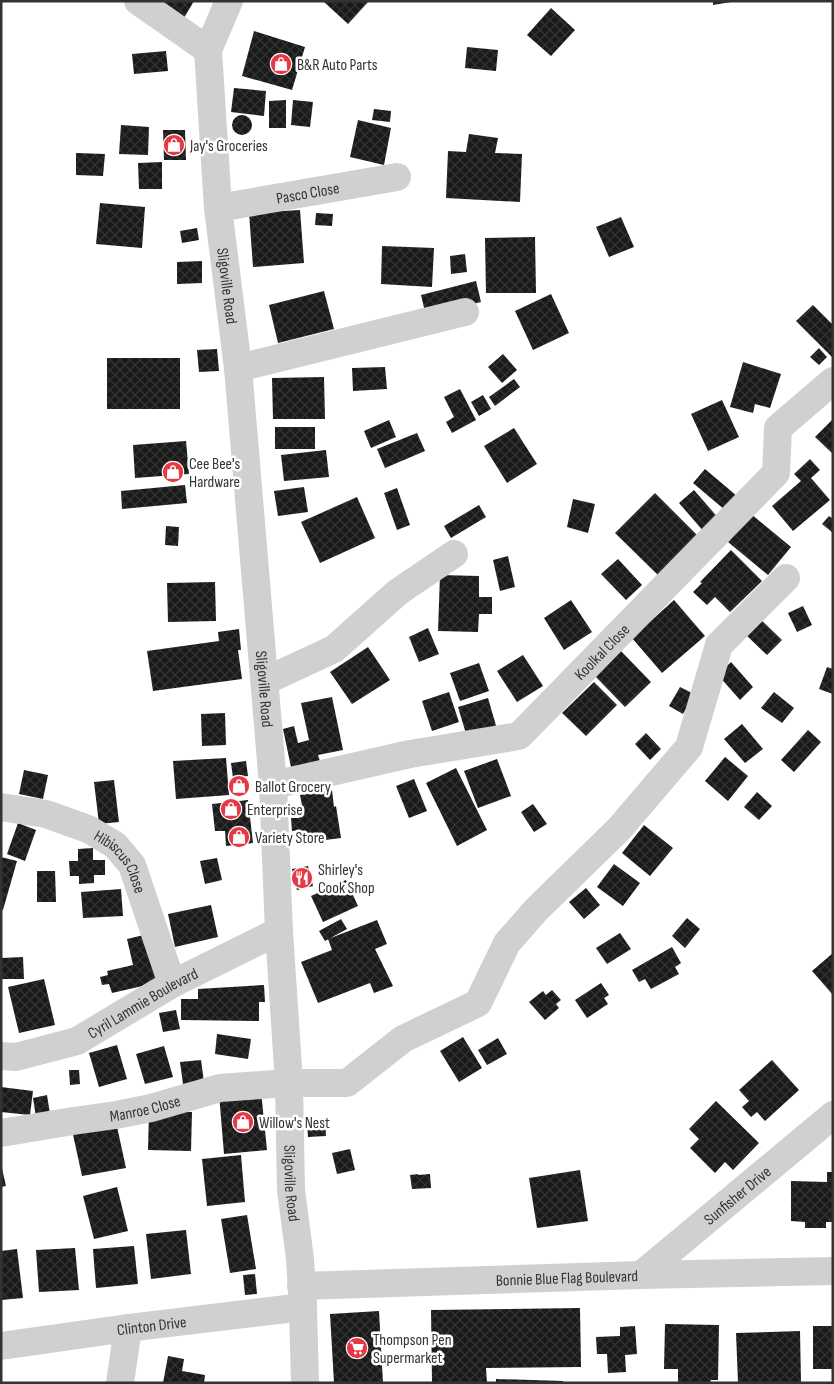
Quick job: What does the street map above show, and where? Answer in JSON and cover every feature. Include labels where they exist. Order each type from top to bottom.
[{"type":"street","points":[[138,1],[208,50]]},
{"type":"street","name":"Sligoville Road","points":[[229,1],[208,50],[218,208],[238,368],[273,785],[279,931],[289,1083],[292,1190],[300,1259],[305,1383]]},
{"type":"street","name":"Pasco Close","points":[[218,208],[397,177]]},
{"type":"street","points":[[238,368],[465,312]]},
{"type":"street","name":"Koolkal Close","points":[[273,785],[410,754],[519,736],[776,473],[778,428],[833,381]]},
{"type":"street","points":[[264,681],[334,649],[398,592],[454,554]]},
{"type":"street","name":"Manroe Close","points":[[1,1133],[151,1108],[220,1088],[289,1083],[347,1083],[403,1039],[478,1003],[507,943],[536,910],[619,829],[689,747],[719,645],[786,578]]},
{"type":"street","name":"Hibiscus Close","points":[[1,807],[46,814],[88,829],[115,845],[132,865],[172,984]]},
{"type":"street","name":"Cyril Lammie Boulevard","points":[[1,1056],[16,1057],[77,1041],[172,984],[279,931]]},
{"type":"street","name":"Sunfisher Drive","points":[[641,1275],[833,1115]]},
{"type":"street","name":"Bonnie Blue Flag Boulevard","points":[[302,1296],[641,1275],[833,1272]]},
{"type":"street","name":"Clinton Drive","points":[[1,1346],[128,1328],[302,1296]]},
{"type":"street","points":[[120,1383],[128,1328]]},
{"type":"building","points":[[157,1],[194,1],[184,18]]},
{"type":"building","points":[[323,1],[369,1],[348,24]]},
{"type":"building","points":[[713,1],[731,1],[731,2],[713,5]]},
{"type":"building","points":[[551,8],[575,30],[551,56],[527,35]]},
{"type":"building","points":[[254,31],[305,47],[292,90],[242,76]]},
{"type":"building","points":[[467,47],[498,50],[496,71],[465,68]]},
{"type":"building","points":[[166,51],[168,71],[134,74],[132,54]]},
{"type":"building","points":[[234,88],[266,91],[264,116],[231,112]]},
{"type":"building","points":[[286,100],[286,128],[269,128],[269,101]]},
{"type":"building","points":[[293,100],[313,102],[310,127],[291,125]]},
{"type":"building","points":[[374,109],[391,111],[390,122],[372,120]]},
{"type":"building","points":[[238,115],[246,115],[252,121],[252,129],[246,135],[238,135],[232,129],[232,121]]},
{"type":"building","points":[[358,120],[391,128],[384,165],[350,157]]},
{"type":"building","points":[[121,125],[149,127],[148,155],[119,154]]},
{"type":"building","name":"Jay's Groceries","points":[[163,130],[185,130],[186,160],[164,160]]},
{"type":"building","points":[[469,134],[498,138],[495,153],[522,154],[520,202],[446,198],[448,151],[466,152]]},
{"type":"building","points":[[76,153],[105,154],[103,176],[76,175]]},
{"type":"building","points":[[162,162],[162,189],[139,189],[138,163]]},
{"type":"building","points":[[100,203],[145,207],[142,248],[96,244]]},
{"type":"building","points":[[300,210],[304,263],[253,267],[249,213]]},
{"type":"building","points":[[316,213],[333,214],[332,226],[315,225]]},
{"type":"building","points":[[621,217],[634,247],[609,257],[596,227]]},
{"type":"building","points":[[197,228],[199,240],[182,243],[180,231]]},
{"type":"building","points":[[535,237],[536,293],[486,293],[485,238]]},
{"type":"building","points":[[382,246],[434,248],[432,287],[381,284]]},
{"type":"building","points":[[465,254],[467,272],[451,274],[450,256]]},
{"type":"building","points":[[202,261],[202,283],[177,284],[177,262]]},
{"type":"building","points":[[476,281],[481,302],[426,316],[421,295]]},
{"type":"building","points":[[324,291],[334,329],[278,343],[269,305]]},
{"type":"building","points":[[551,294],[569,333],[533,350],[515,311]]},
{"type":"building","points":[[813,305],[833,325],[833,358],[796,321]]},
{"type":"building","points":[[819,348],[827,357],[819,365],[810,357]]},
{"type":"building","points":[[217,349],[219,371],[199,372],[197,350]]},
{"type":"building","points":[[503,354],[517,370],[502,383],[488,367]]},
{"type":"building","points":[[107,358],[180,358],[180,409],[107,409]]},
{"type":"building","points":[[743,362],[781,374],[770,408],[755,404],[753,413],[730,407]]},
{"type":"building","points":[[385,367],[387,389],[353,391],[352,368]]},
{"type":"building","points":[[324,377],[325,419],[273,419],[272,378]]},
{"type":"building","points":[[514,379],[520,387],[495,406],[489,397]]},
{"type":"building","points":[[460,389],[476,420],[452,433],[446,422],[454,417],[444,397]]},
{"type":"building","points":[[483,395],[491,409],[479,416],[471,402]]},
{"type":"building","points":[[722,400],[739,437],[708,451],[691,414]]},
{"type":"building","points":[[833,419],[833,454],[815,437]]},
{"type":"building","points":[[389,420],[396,437],[371,448],[364,431]]},
{"type":"building","points":[[275,427],[315,427],[315,449],[275,449]]},
{"type":"building","points":[[514,428],[537,464],[507,483],[484,446]]},
{"type":"building","points":[[417,433],[425,451],[385,468],[377,449]]},
{"type":"building","points":[[186,441],[189,474],[135,478],[133,445]]},
{"type":"building","points":[[326,450],[329,477],[284,481],[281,455]]},
{"type":"building","points":[[810,459],[820,470],[811,478],[830,500],[793,531],[772,506],[801,481],[794,474]]},
{"type":"building","points":[[705,469],[737,496],[725,510],[693,483]]},
{"type":"building","points":[[185,485],[187,503],[122,509],[121,491]]},
{"type":"building","points":[[304,487],[308,512],[278,516],[274,491]]},
{"type":"building","points":[[397,488],[410,525],[397,530],[384,493]]},
{"type":"building","points":[[694,490],[720,520],[705,533],[679,503]]},
{"type":"building","points":[[655,493],[699,537],[660,577],[615,533]]},
{"type":"building","points":[[357,497],[375,538],[320,563],[301,522]]},
{"type":"building","points":[[573,499],[595,504],[588,533],[567,527]]},
{"type":"building","points":[[479,505],[486,517],[451,538],[444,526]]},
{"type":"building","points":[[751,514],[791,547],[768,575],[728,542]]},
{"type":"building","points":[[829,516],[833,519],[833,533],[822,524]]},
{"type":"building","points":[[166,526],[179,527],[178,546],[165,545]]},
{"type":"building","points":[[731,550],[762,581],[730,612],[715,597],[707,605],[693,592],[702,583],[700,582]]},
{"type":"building","points":[[508,556],[515,587],[500,591],[493,560]]},
{"type":"building","points":[[618,559],[642,585],[626,600],[601,574]]},
{"type":"building","points":[[440,575],[479,576],[479,597],[492,597],[492,614],[479,614],[478,632],[438,631]]},
{"type":"building","points":[[215,582],[216,621],[168,622],[167,583]]},
{"type":"building","points":[[571,600],[592,632],[564,650],[544,618]]},
{"type":"building","points":[[674,600],[705,636],[662,673],[632,638]]},
{"type":"building","points":[[803,606],[812,625],[797,632],[788,613]]},
{"type":"building","points":[[758,617],[782,640],[767,655],[744,633]]},
{"type":"building","points":[[428,628],[439,654],[419,662],[409,637]]},
{"type":"building","points":[[239,629],[241,650],[238,650],[242,679],[153,691],[147,651],[219,641],[218,632]]},
{"type":"building","points":[[368,647],[390,680],[352,704],[330,672]]},
{"type":"building","points":[[620,650],[651,682],[625,707],[594,675]]},
{"type":"building","points":[[523,655],[543,686],[517,702],[497,671]]},
{"type":"building","points":[[731,662],[753,687],[740,700],[718,675]]},
{"type":"building","points":[[479,663],[489,691],[460,701],[450,673]]},
{"type":"building","points":[[827,667],[833,669],[833,694],[819,689]]},
{"type":"building","points":[[594,682],[617,705],[586,736],[562,713]]},
{"type":"building","points":[[680,687],[694,694],[683,714],[669,706]]},
{"type":"building","points":[[449,692],[459,722],[432,731],[422,701]]},
{"type":"building","points":[[774,692],[794,708],[782,723],[761,708]]},
{"type":"building","points":[[332,697],[343,750],[318,755],[320,761],[291,767],[283,729],[294,726],[298,743],[309,740],[301,703]]},
{"type":"building","points":[[488,698],[497,729],[467,737],[458,707]]},
{"type":"building","points":[[225,713],[226,745],[202,746],[201,714]]},
{"type":"building","points":[[742,724],[763,749],[745,763],[724,739]]},
{"type":"building","points":[[808,730],[821,742],[794,772],[781,760]]},
{"type":"building","points":[[646,733],[661,749],[650,760],[635,744]]},
{"type":"building","points":[[725,757],[748,776],[728,801],[705,781]]},
{"type":"building","points":[[226,758],[229,795],[176,799],[173,761]]},
{"type":"building","points":[[497,759],[511,796],[478,808],[464,771]]},
{"type":"building","points":[[246,761],[248,776],[233,778],[231,763]]},
{"type":"building","points":[[456,768],[487,830],[457,846],[426,783]]},
{"type":"building","points":[[24,770],[48,775],[43,799],[19,794]]},
{"type":"building","name":"Ballot Grocery","points":[[232,779],[245,779],[246,793],[233,793]]},
{"type":"building","points":[[414,779],[427,811],[409,818],[396,786]]},
{"type":"building","points":[[114,780],[119,822],[99,824],[94,782]]},
{"type":"building","points":[[332,790],[341,838],[302,843],[300,830],[292,831],[291,818],[299,818],[298,812],[303,811],[300,795]]},
{"type":"building","points":[[757,792],[772,806],[759,820],[744,807]]},
{"type":"building","points":[[248,800],[253,843],[226,846],[225,831],[215,831],[212,804]]},
{"type":"building","points":[[533,804],[547,824],[534,832],[521,812]]},
{"type":"building","points":[[18,823],[36,830],[25,861],[7,854]]},
{"type":"building","points":[[644,825],[673,848],[650,876],[622,853]]},
{"type":"building","points":[[93,848],[93,860],[105,860],[105,875],[94,875],[94,883],[79,884],[79,876],[70,876],[69,861],[78,861],[78,849]]},
{"type":"building","points":[[1,857],[17,861],[3,910],[1,909]]},
{"type":"building","points":[[217,858],[222,880],[205,884],[200,861]]},
{"type":"building","points":[[614,864],[640,883],[623,906],[597,887]]},
{"type":"building","name":"Shirley's Cook Shop","points":[[308,866],[313,886],[297,890],[292,869]]},
{"type":"building","points":[[37,871],[55,871],[56,902],[37,902]]},
{"type":"building","points":[[346,880],[358,906],[323,922],[311,896]]},
{"type":"building","points":[[586,888],[600,905],[584,919],[569,902]]},
{"type":"building","points":[[121,889],[123,916],[83,918],[81,892]]},
{"type":"building","points":[[211,905],[218,937],[175,947],[168,914]]},
{"type":"building","points":[[687,918],[700,929],[685,948],[672,936]]},
{"type":"building","points":[[341,919],[347,929],[325,941],[319,931]]},
{"type":"building","points":[[377,920],[387,944],[375,949],[393,986],[374,993],[370,983],[318,1003],[301,962],[332,950],[328,939]]},
{"type":"building","points":[[620,933],[631,949],[607,964],[596,948]]},
{"type":"building","points":[[148,934],[160,982],[112,993],[109,984],[102,985],[100,977],[108,975],[107,971],[133,965],[127,939]]},
{"type":"building","points":[[672,947],[681,963],[675,967],[679,974],[651,989],[645,979],[639,982],[632,970]]},
{"type":"building","points":[[833,953],[833,995],[812,971]]},
{"type":"building","points":[[23,957],[24,979],[1,979],[1,958]]},
{"type":"building","points":[[44,979],[55,1025],[19,1033],[8,987]]},
{"type":"building","points":[[601,983],[609,995],[604,998],[608,1004],[587,1018],[575,1000]]},
{"type":"building","points":[[264,985],[265,1002],[259,1002],[259,1021],[181,1020],[181,999],[198,999],[198,989]]},
{"type":"building","points":[[552,990],[561,1000],[556,1004],[559,1008],[545,1020],[529,1002],[543,991],[546,995]]},
{"type":"building","points":[[176,1010],[180,1029],[163,1032],[159,1013]]},
{"type":"building","points":[[217,1034],[251,1039],[248,1059],[215,1054]]},
{"type":"building","points":[[463,1037],[482,1068],[459,1082],[440,1051]]},
{"type":"building","points":[[498,1038],[507,1054],[487,1065],[478,1050]]},
{"type":"building","points":[[117,1045],[127,1079],[99,1087],[89,1053]]},
{"type":"building","points":[[164,1046],[173,1077],[145,1084],[136,1054]]},
{"type":"building","points":[[201,1060],[204,1082],[183,1084],[180,1062]]},
{"type":"building","points":[[772,1060],[799,1090],[765,1121],[757,1112],[751,1117],[742,1107],[749,1101],[739,1090]]},
{"type":"building","points":[[69,1070],[79,1070],[80,1084],[70,1085]]},
{"type":"building","points":[[1,1087],[33,1091],[30,1115],[1,1112]]},
{"type":"building","name":"Willow's Nest","points":[[261,1091],[267,1150],[224,1154],[219,1094]]},
{"type":"building","points":[[47,1095],[50,1114],[36,1117],[33,1098]]},
{"type":"building","points":[[716,1101],[759,1143],[733,1170],[725,1162],[715,1173],[690,1148],[699,1139],[689,1129]]},
{"type":"building","points":[[149,1111],[192,1112],[191,1151],[148,1150]]},
{"type":"building","points":[[116,1122],[126,1168],[82,1176],[72,1130]]},
{"type":"building","points":[[325,1122],[326,1136],[308,1137],[307,1123]]},
{"type":"building","points":[[350,1149],[355,1170],[337,1174],[332,1153]]},
{"type":"building","points":[[241,1155],[245,1202],[207,1206],[202,1159]]},
{"type":"building","points":[[1,1164],[6,1186],[1,1187]]},
{"type":"building","points":[[580,1170],[588,1221],[537,1228],[529,1178]]},
{"type":"building","points":[[827,1172],[833,1172],[833,1222],[826,1222],[826,1228],[805,1228],[805,1222],[791,1221],[791,1181],[827,1182]]},
{"type":"building","points":[[430,1174],[431,1188],[412,1189],[410,1175]]},
{"type":"building","points":[[117,1187],[128,1231],[94,1239],[83,1196]]},
{"type":"building","points":[[247,1215],[256,1269],[230,1273],[221,1219]]},
{"type":"building","points":[[186,1230],[191,1274],[151,1279],[146,1234]]},
{"type":"building","points":[[134,1246],[138,1284],[96,1288],[93,1249]]},
{"type":"building","points":[[75,1248],[79,1290],[39,1292],[36,1250]]},
{"type":"building","points":[[17,1249],[23,1298],[1,1300],[1,1251]]},
{"type":"building","points":[[255,1274],[257,1294],[245,1295],[243,1275]]},
{"type":"building","points":[[580,1308],[581,1367],[486,1368],[487,1383],[432,1383],[431,1310]]},
{"type":"building","name":"Thompson Pen Supermarket","points":[[379,1311],[383,1383],[334,1383],[330,1314]]},
{"type":"building","points":[[665,1324],[719,1325],[718,1380],[711,1380],[710,1383],[678,1383],[678,1369],[664,1369]]},
{"type":"building","points":[[635,1326],[637,1354],[625,1355],[626,1372],[608,1373],[607,1354],[597,1354],[596,1337],[620,1336],[620,1327]]},
{"type":"building","points":[[813,1326],[833,1326],[833,1369],[813,1369]]},
{"type":"building","points":[[800,1331],[801,1382],[738,1383],[736,1333]]},
{"type":"building","points":[[168,1356],[184,1359],[182,1371],[205,1375],[204,1383],[163,1383]]},
{"type":"building","points":[[496,1379],[563,1381],[563,1383],[496,1383]]},
{"type":"place","name":"B&R Auto Parts","points":[[281,64]]},
{"type":"place","name":"Jay's Groceries","points":[[174,145]]},
{"type":"place","name":"Cee Bee's Hardware","points":[[173,472]]},
{"type":"place","name":"Ballot Grocery","points":[[239,786]]},
{"type":"place","name":"Enterprise","points":[[231,809]]},
{"type":"place","name":"Variety Store","points":[[239,837]]},
{"type":"place","name":"Shirley's Cook Shop","points":[[302,878]]},
{"type":"place","name":"Willow's Nest","points":[[243,1122]]},
{"type":"place","name":"Thompson Pen Supermarket","points":[[357,1348]]}]
